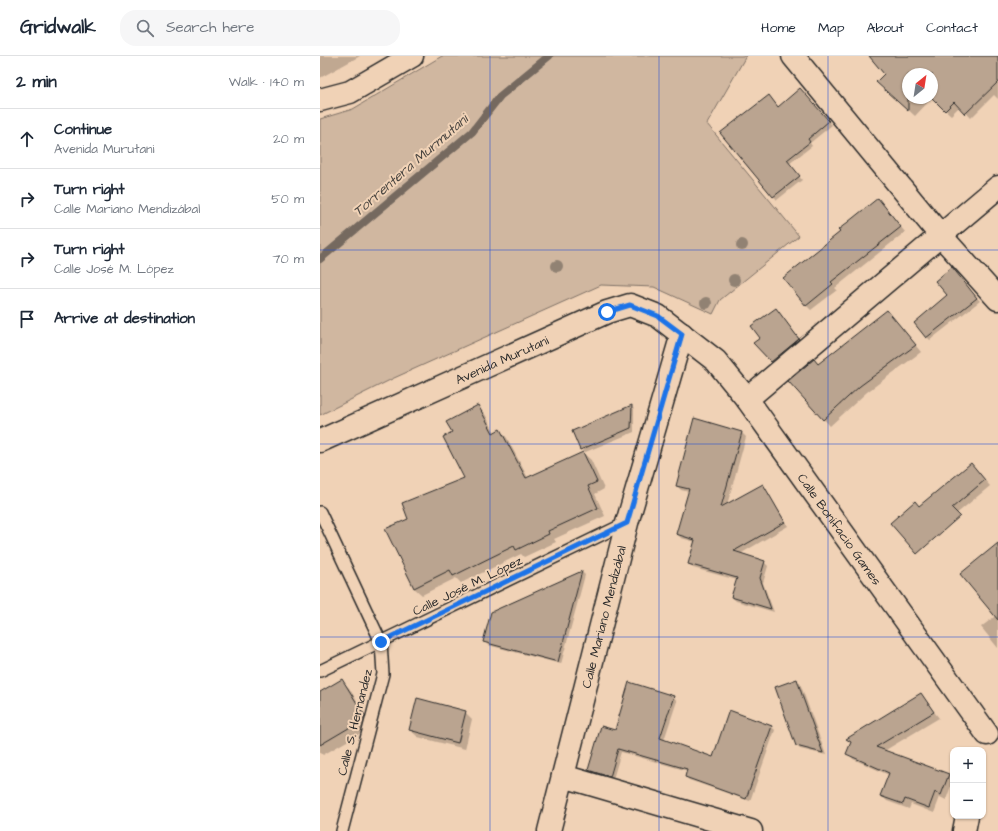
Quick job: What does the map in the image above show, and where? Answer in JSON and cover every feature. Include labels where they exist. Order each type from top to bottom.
[{"type":"street","points":[[320,100],[350,92],[412,56]]},
{"type":"street","points":[[793,56],[941,236],[998,300]]},
{"type":"street","points":[[747,399],[998,187]]},
{"type":"street","name":"Avenida Murutani","points":[[320,441],[607,312],[630,305],[658,316],[682,334]]},
{"type":"street","name":"Calle Bonifacio Games","points":[[682,334],[716,361],[747,399],[989,737]]},
{"type":"street","name":"Calle Mariano Mendizábal","points":[[549,831],[627,523],[682,334]]},
{"type":"street","points":[[563,776],[751,831]]},
{"type":"street","points":[[964,831],[966,819]]},
{"type":"lane","name":"Calle S. Hernandez","points":[[320,512],[381,642],[382,674],[342,831]]},
{"type":"lane","name":"Calle José M. López","points":[[320,671],[627,523]]},
{"type":"shaded area","points":[[442,56],[746,56],[707,124],[799,236],[720,300],[713,314],[654,287],[601,285],[394,378],[320,415],[320,119],[353,109]]},
{"type":"building","points":[[869,56],[998,56],[998,82],[965,114],[954,102],[945,111],[938,104],[938,68],[902,68],[902,104],[908,104],[908,111],[876,82],[884,74]]},
{"type":"building","points":[[800,88],[829,121],[808,139],[810,142],[787,160],[800,176],[773,197],[720,133],[769,95],[778,107]]},
{"type":"building","points":[[878,198],[901,227],[831,282],[833,284],[806,306],[783,278],[840,232],[838,230]]},
{"type":"building","points":[[952,267],[977,298],[926,338],[914,323],[947,295],[935,281]]},
{"type":"building","points":[[776,308],[799,339],[771,362],[753,343],[760,338],[751,326]]},
{"type":"building","points":[[887,310],[916,345],[860,386],[823,420],[788,381],[814,359],[818,364]]},
{"type":"building","points":[[478,405],[493,433],[500,429],[526,478],[583,452],[597,482],[588,486],[598,508],[548,531],[549,534],[516,550],[514,546],[453,576],[450,570],[414,588],[385,529],[408,519],[402,503],[464,478],[443,437],[452,432],[446,422]]},
{"type":"building","points":[[632,405],[631,428],[580,450],[572,431]]},
{"type":"building","points":[[694,418],[742,432],[721,507],[763,484],[785,522],[734,551],[765,561],[760,578],[771,609],[731,597],[737,578],[688,564],[695,540],[676,534],[689,489],[676,486]]},
{"type":"building","points":[[971,463],[985,480],[952,508],[960,516],[917,554],[890,523],[915,501],[919,506]]},
{"type":"building","points":[[998,543],[998,620],[960,574]]},
{"type":"building","points":[[582,571],[558,662],[483,642],[491,612]]},
{"type":"building","points":[[342,679],[365,716],[364,719],[320,745],[320,692]]},
{"type":"building","points":[[797,679],[823,753],[796,746],[775,687]]},
{"type":"building","points":[[629,682],[674,696],[660,738],[713,757],[729,710],[772,726],[746,799],[685,777],[687,769],[618,749],[610,777],[588,770],[601,726],[615,730]]},
{"type":"building","points":[[921,693],[934,712],[876,747],[949,774],[941,795],[935,792],[929,808],[905,799],[903,804],[880,796],[889,773],[846,754],[851,742],[846,739]]},
{"type":"building","points":[[417,698],[466,711],[458,743],[409,730]]},
{"type":"waterway","name":"Torrentera Murmutani","points":[[320,259],[472,132],[500,96],[549,56]]},
{"type":"route","points":[[381,642],[627,523],[682,334],[658,316],[630,305],[607,312]]}]
